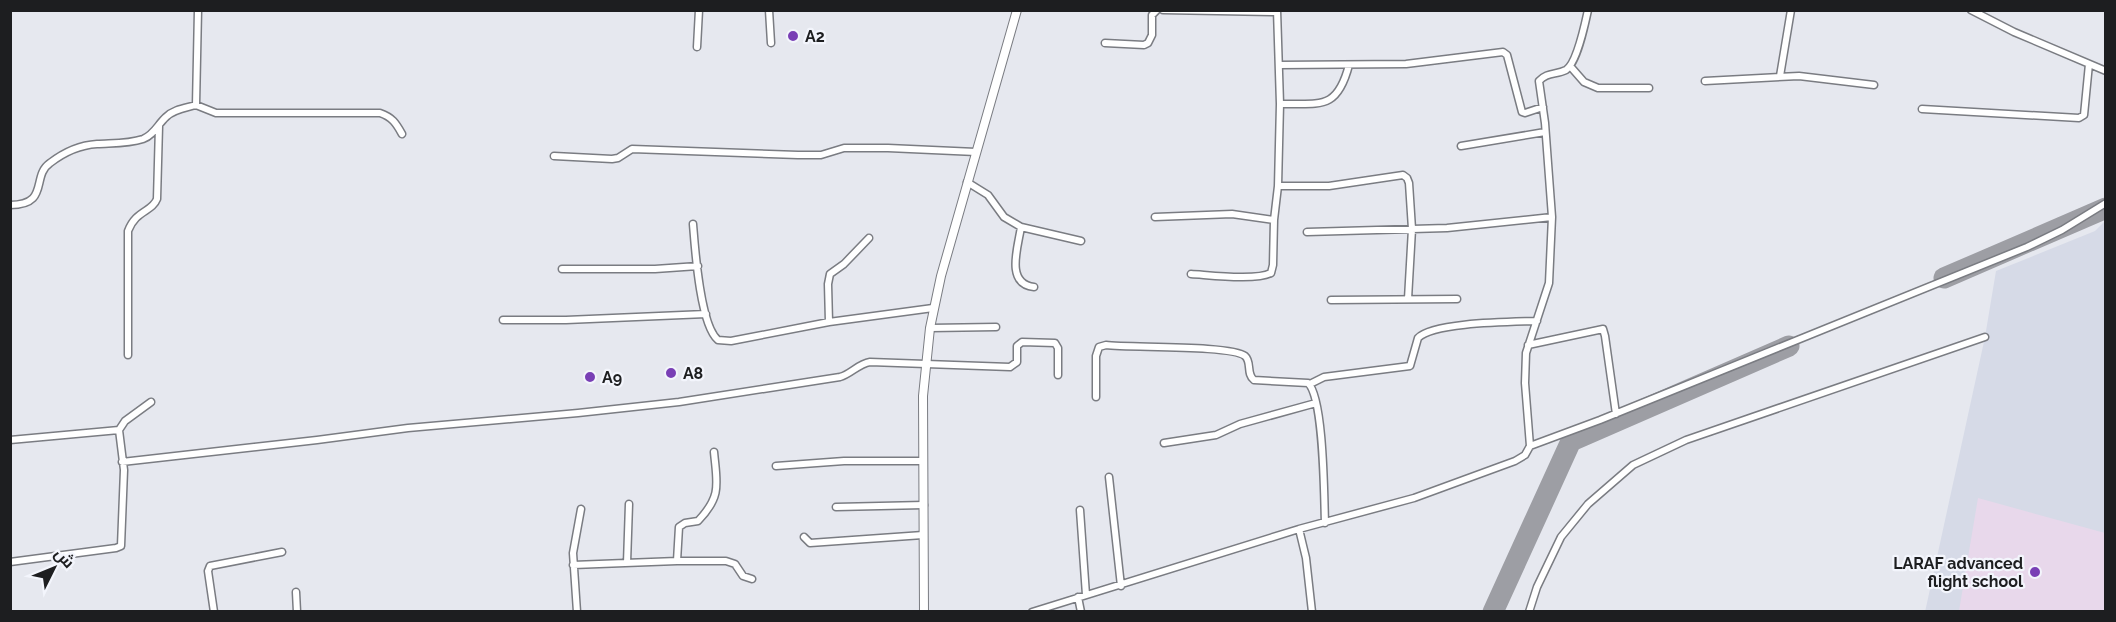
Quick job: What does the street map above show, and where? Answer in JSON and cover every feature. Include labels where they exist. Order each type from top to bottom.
[{"type":"street","points":[[196,105],[198,10]]},
{"type":"street","points":[[697,47],[699,10]]},
{"type":"street","points":[[769,10],[771,43]]},
{"type":"street","points":[[924,612],[925,363],[933,308],[1017,10]]},
{"type":"street","points":[[1105,43],[1144,45],[1148,43],[1152,35],[1152,15],[1157,10]]},
{"type":"street","points":[[1163,10],[1277,11],[1280,104],[1278,186],[1271,273],[1250,276],[1191,274]]},
{"type":"street","points":[[1032,612],[1299,529],[1414,498],[1526,455],[1530,446],[1525,383],[1528,345],[1549,283],[1552,217],[1543,107],[1539,85],[1541,79],[1570,66],[1588,10]]},
{"type":"street","points":[[1780,76],[1791,10]]},
{"type":"street","points":[[1971,10],[2014,32],[2106,71]]},
{"type":"street","points":[[1279,65],[1406,64],[1503,52],[1507,55],[1522,112],[1543,107]]},
{"type":"street","points":[[1922,109],[2079,118],[2084,115],[2089,64]]},
{"type":"street","points":[[1280,104],[1327,103],[1339,93],[1349,65]]},
{"type":"street","points":[[1570,66],[1590,86],[1649,88]]},
{"type":"street","points":[[1705,81],[1799,76],[1874,85]]},
{"type":"street","points":[[10,205],[28,203],[34,198],[39,190],[43,171],[48,164],[67,153],[86,145],[145,138],[159,126],[165,117],[196,105],[216,113],[369,111],[390,116],[402,134]]},
{"type":"street","points":[[128,355],[128,231],[134,219],[153,206],[157,199],[159,126]]},
{"type":"street","points":[[1461,146],[1545,132]]},
{"type":"street","points":[[554,156],[612,159],[632,149],[810,155],[829,154],[844,148],[976,152]]},
{"type":"street","points":[[1278,186],[1329,186],[1403,175],[1407,178],[1412,229],[1408,299]]},
{"type":"street","points":[[967,182],[988,195],[1004,216],[1021,227],[1081,241]]},
{"type":"street","points":[[1530,446],[1616,414],[2027,247],[2062,230],[2106,203]]},
{"type":"street","points":[[1155,218],[1232,214],[1274,220]]},
{"type":"street","points":[[1307,232],[1447,228],[1552,217]]},
{"type":"street","points":[[693,224],[706,314],[714,337],[724,342],[829,322],[933,308]]},
{"type":"street","points":[[1021,227],[1016,276],[1022,282],[1034,287]]},
{"type":"street","points":[[829,322],[830,274],[844,264],[869,238]]},
{"type":"street","points":[[562,269],[656,269],[698,266]]},
{"type":"street","points":[[1331,300],[1457,299]]},
{"type":"street","points":[[503,320],[566,320],[706,314]]},
{"type":"street","points":[[1096,397],[1095,356],[1099,347],[1106,345],[1198,348],[1242,354],[1247,359],[1249,374],[1254,380],[1300,381],[1310,384],[1324,377],[1410,366],[1418,338],[1427,331],[1480,323],[1537,321]]},
{"type":"street","points":[[930,328],[996,327]]},
{"type":"street","points":[[1528,345],[1603,329],[1616,414]]},
{"type":"street","points":[[1529,612],[1537,587],[1561,537],[1588,504],[1633,465],[1686,440],[1984,337]]},
{"type":"street","points":[[122,462],[317,441],[408,428],[679,402],[840,377],[866,363],[1010,367],[1017,362],[1019,343],[1053,342],[1058,345],[1058,375]]},
{"type":"street","points":[[1310,384],[1320,427],[1325,523]]},
{"type":"street","points":[[10,562],[116,549],[122,546],[122,462],[119,430],[125,421],[151,402]]},
{"type":"street","points":[[1164,443],[1216,435],[1240,424],[1316,403]]},
{"type":"street","points":[[10,440],[119,430]]},
{"type":"street","points":[[677,561],[679,527],[685,523],[698,521],[716,496],[714,452]]},
{"type":"street","points":[[776,466],[844,461],[923,461]]},
{"type":"street","points":[[1109,477],[1121,586]]},
{"type":"street","points":[[627,563],[629,504]]},
{"type":"street","points":[[836,507],[924,505]]},
{"type":"street","points":[[577,612],[573,553],[581,509]]},
{"type":"street","points":[[1080,510],[1086,595]]},
{"type":"street","points":[[1299,529],[1306,558],[1312,612]]},
{"type":"street","points":[[804,537],[810,543],[923,535]]},
{"type":"street","points":[[214,612],[208,571],[210,566],[282,552]]},
{"type":"street","points":[[573,564],[732,562],[743,576],[752,579]]},
{"type":"street","points":[[296,592],[297,612]]},
{"type":"street","points":[[1078,597],[1081,612]]},
{"type":"shaded area","points":[[2105,221],[2105,611],[1925,612],[1985,337],[1996,271],[2095,231]]},
{"type":"shaded area","name":"LARAF advanced flight school","points":[[1978,498],[2105,533],[2105,611],[1959,611]]},
{"type":"taxiway","points":[[1944,278],[2106,208]]},
{"type":"taxiway","points":[[1493,612],[1571,441],[1789,346]]},
{"type":"place","name":"A2","points":[[793,36]]},
{"type":"place","name":"A8","points":[[671,373]]},
{"type":"place","name":"A9","points":[[590,377]]},
{"type":"place","name":"LARAF advanced flight school","points":[[2035,572]]}]
